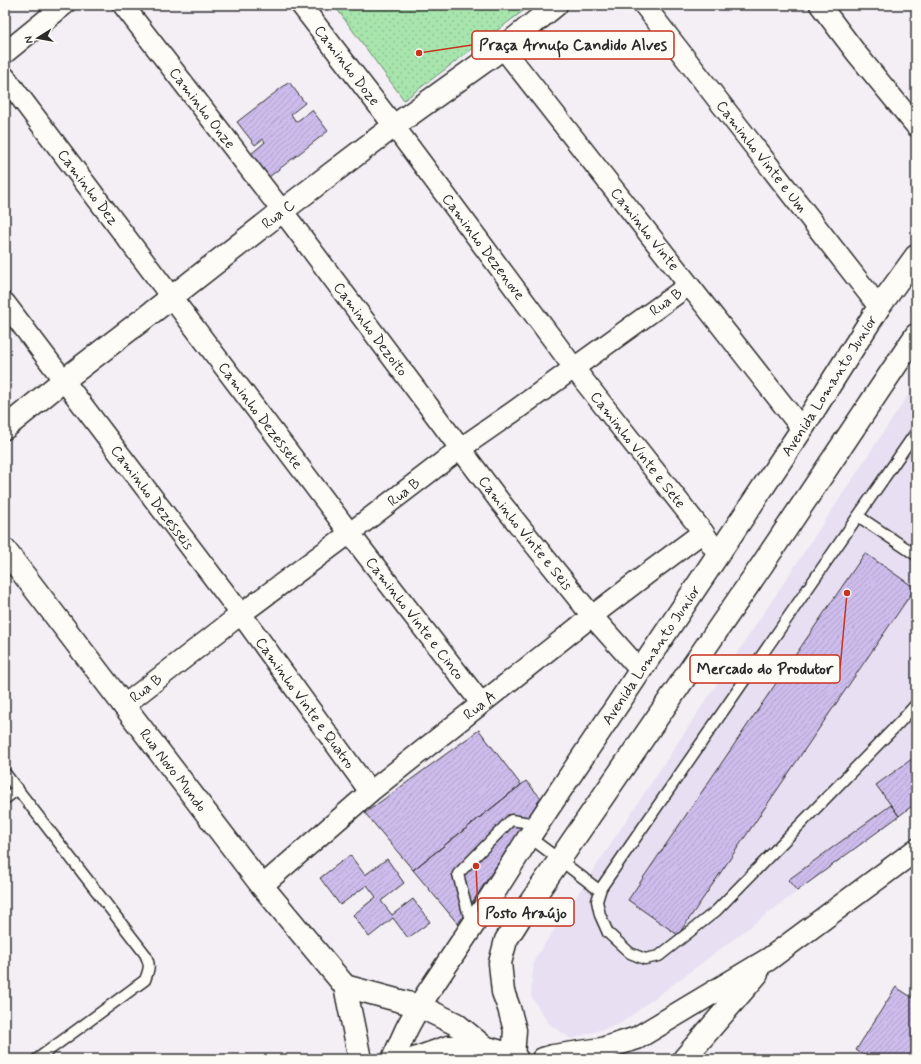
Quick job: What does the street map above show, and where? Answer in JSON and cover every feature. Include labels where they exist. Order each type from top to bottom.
[{"type":"main road","name":"Rua C","points":[[5,428],[64,380],[282,211],[394,126],[503,48],[556,5]]},
{"type":"main road","name":"Avenida Lomanto Junior","points":[[392,1059],[419,1006],[472,927],[533,830],[802,429],[879,307],[916,256]]},
{"type":"main road","points":[[414,1059],[448,1047],[484,1047],[515,1058],[515,1030],[503,992],[500,963],[506,940],[762,565],[916,335]]},
{"type":"main road","name":"Rua Novo Mundo","points":[[5,550],[262,886],[345,986]]},
{"type":"main road","points":[[543,1059],[553,1056],[602,1050],[637,1038],[769,959],[916,850]]},
{"type":"main road","points":[[684,1059],[769,959]]},
{"type":"main road","points":[[360,1059],[345,986],[419,1006],[456,1024],[484,1047]]},
{"type":"street","points":[[5,53],[64,5]]},
{"type":"street","name":"Caminho Onze","points":[[123,5],[282,211]]},
{"type":"street","name":"Caminho Doze","points":[[301,5],[394,126]]},
{"type":"street","name":"Caminho Vinte e Um","points":[[644,5],[879,307]]},
{"type":"street","points":[[820,5],[857,54],[916,126]]},
{"type":"street","name":"Caminho Vinte","points":[[503,48],[802,429]]},
{"type":"street","name":"Caminho Dez","points":[[5,77],[172,297]]},
{"type":"street","name":"Caminho Dezenove","points":[[394,126],[574,367]]},
{"type":"street","name":"Caminho Dezoito","points":[[282,211],[461,448]]},
{"type":"street","name":"Rua B","points":[[124,706],[241,614],[461,448],[689,285]]},
{"type":"street","name":"Caminho Dezessete","points":[[172,297],[350,533]]},
{"type":"street","name":"Caminho Dezesseis","points":[[5,302],[241,614]]},
{"type":"street","name":"Caminho Vinte e Sete","points":[[574,367],[704,532],[718,554]]},
{"type":"street","name":"Caminho Vinte e Seis","points":[[461,448],[501,503],[592,616],[641,671]]},
{"type":"street","name":"Rua A","points":[[262,886],[370,792],[481,703],[592,616],[704,532]]},
{"type":"street","name":"Caminho Vinte e Cinco","points":[[350,533],[481,703]]},
{"type":"street","name":"Caminho Vinte e Quatro","points":[[241,614],[370,792]]},
{"type":"lane","points":[[916,432],[600,891],[597,901],[600,915],[608,933],[630,953],[645,959],[659,956],[716,911],[916,704]]},
{"type":"lane","points":[[858,516],[916,555]]},
{"type":"lane","points":[[5,773],[145,954],[149,963],[149,970],[145,980],[37,1059]]},
{"type":"lane","points":[[5,799],[18,789]]},
{"type":"lane","points":[[472,927],[458,874],[511,820],[533,830],[560,860],[600,891]]},
{"type":"shaded area","points":[[916,383],[916,803],[620,1024],[571,1039],[549,1024],[531,996],[534,960]]},
{"type":"green space","points":[[334,5],[531,5],[404,100]]},
{"type":"building","points":[[289,82],[305,103],[291,114],[296,122],[312,110],[328,131],[269,177],[251,154],[265,142],[263,139],[255,145],[237,122]]},
{"type":"building","points":[[865,553],[915,588],[678,935],[628,900]]},
{"type":"building","points":[[479,730],[521,785],[413,870],[365,813]]},
{"type":"building","points":[[916,756],[916,803],[899,816],[876,785]]},
{"type":"building","points":[[526,781],[541,798],[458,924],[413,870]]},
{"type":"building","points":[[891,805],[899,816],[797,891],[788,880]]},
{"type":"building","points":[[350,855],[365,875],[387,859],[404,883],[381,901],[392,915],[413,899],[430,922],[408,938],[393,918],[369,937],[353,915],[376,897],[367,885],[340,905],[320,878]]},
{"type":"building","points":[[896,987],[916,1000],[916,1059],[870,1059],[856,1050]]},
{"type":"place","name":"Praça Arnufo Candido Alves","points":[[419,53]]},
{"type":"place","name":"Mercado do Produtor","points":[[847,593]]},
{"type":"place","name":"Posto Araújo","points":[[476,866]]}]
